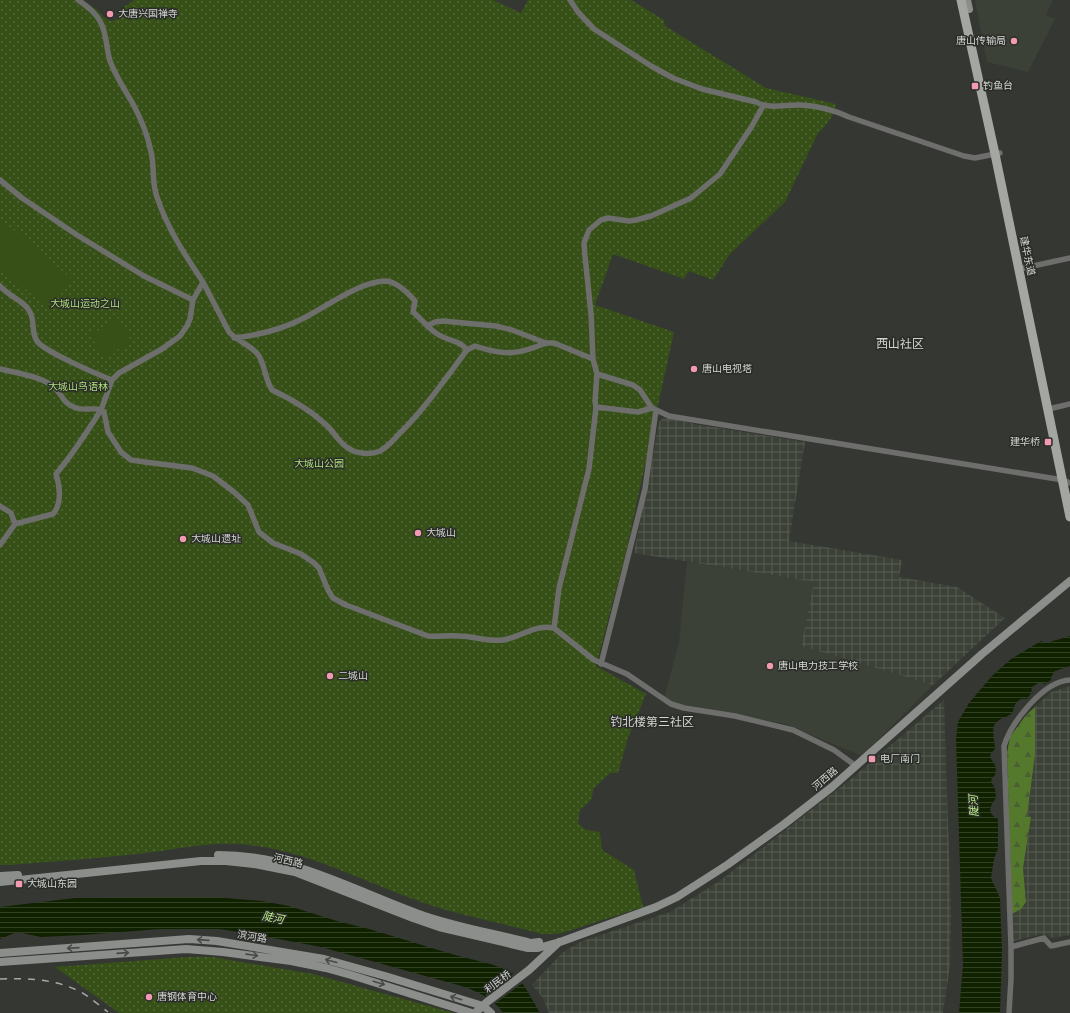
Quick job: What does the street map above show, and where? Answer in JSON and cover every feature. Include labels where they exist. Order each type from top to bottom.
[{"type":"main road","name":"建华东道","points":[[961,0],[1024,268],[1067,483],[1070,517]]},
{"type":"main road","name":"建华东道","points":[[968,2],[997,154],[1067,483]]},
{"type":"street","points":[[78,0],[92,10],[103,26],[110,60],[116,74],[141,119],[152,152],[152,181],[167,223],[179,246],[202,282],[229,332],[234,338],[260,357],[268,385],[272,390],[311,411],[327,425],[349,449],[372,454],[388,446],[427,402],[467,350],[474,346],[505,354],[528,351],[546,343]]},
{"type":"street","points":[[570,0],[578,12],[594,29],[651,66],[673,78],[702,89],[756,102],[763,106],[802,105],[835,110],[850,117],[964,156],[975,158],[997,154]]},
{"type":"street","points":[[554,628],[559,588],[589,469],[596,407],[597,374],[593,359],[591,314],[584,243],[589,230],[601,220],[608,218],[629,221],[636,220],[651,216],[691,198],[720,174],[752,126],[763,106]]},
{"type":"street","points":[[0,180],[22,198],[77,235],[144,276],[193,300]]},
{"type":"street","points":[[1024,268],[1070,258]]},
{"type":"street","points":[[234,338],[258,335],[273,331],[303,319],[366,284],[386,281],[391,282],[406,291],[415,301],[413,312],[427,326],[441,336],[464,346],[467,350]]},
{"type":"street","points":[[0,545],[15,524],[53,514],[57,510],[60,487],[56,474],[88,431],[100,410],[112,380],[119,373],[162,349],[180,336],[190,319],[193,300],[202,282]]},
{"type":"street","points":[[0,286],[30,312],[35,337],[38,343],[70,361],[112,380]]},
{"type":"street","points":[[427,326],[435,322],[443,321],[496,326],[512,330],[546,343],[554,344],[593,359]]},
{"type":"street","points":[[0,369],[38,379],[53,386],[60,393],[64,401],[76,408],[100,410],[104,412],[108,432],[121,452],[132,460],[192,468],[213,476],[248,505],[259,532],[273,543],[301,554],[314,563],[319,568],[333,598],[346,605],[428,636],[459,636],[502,640],[537,628],[554,628],[594,660],[627,674],[671,704],[684,708],[735,716],[794,730],[834,750],[856,766]]},
{"type":"street","points":[[597,374],[633,385],[640,390],[654,409],[669,416],[1067,483]]},
{"type":"street","points":[[1053,408],[1070,404]]},
{"type":"street","points":[[596,407],[638,412],[654,409]]},
{"type":"street","points":[[601,664],[645,489],[654,409]]},
{"type":"street","points":[[0,506],[11,513],[15,524]]},
{"type":"street","name":"河西路","points":[[0,882],[201,861],[226,861],[254,864],[295,872],[439,927],[528,948],[538,948],[560,942],[656,907],[677,897],[727,865],[783,826],[856,766],[982,654],[1070,581]]},
{"type":"street","points":[[1009,1013],[1011,947],[1004,746],[1007,736],[1013,726],[1040,695],[1054,685],[1070,680]]},
{"type":"street","name":"河西路","points":[[0,876],[204,856],[235,855],[264,859],[313,871],[417,913],[444,922],[531,943],[560,942]]},
{"type":"street","points":[[1011,947],[1044,938],[1051,946],[1070,942]]},
{"type":"street","name":"滨河路","points":[[0,953],[189,939],[217,941],[324,959],[485,1004],[491,1013]]},
{"type":"street","name":"利民桥","points":[[475,1013],[520,977],[560,942]]},
{"type":"street","name":"滨河路","points":[[0,962],[186,949],[216,951],[291,961],[332,970],[472,1013]]},
{"type":"shaded area","name":"唐山传输局","points":[[1053,0],[1046,15],[1055,19],[1028,72],[987,62],[975,1]]},
{"type":"shaded area","points":[[665,416],[685,420],[694,424],[805,442],[789,541],[902,560],[899,577],[957,587],[1005,618],[933,685],[801,646],[814,582],[634,553],[659,422]]},
{"type":"shaded area","name":"唐山电力技工学校","points":[[687,562],[814,582],[801,646],[933,685],[862,756],[785,724],[663,702],[679,642]]},
{"type":"shaded area","points":[[1070,686],[1070,935],[1053,938],[1042,934],[1013,941],[1012,914],[1021,909],[1026,902],[1023,868],[1031,818],[1027,816],[1035,755],[1035,707],[1051,692]]},
{"type":"shaded area","points":[[944,700],[951,914],[950,966],[943,1013],[549,1013],[543,998],[532,985],[562,953],[580,942],[670,912],[718,882],[851,779]]},
{"type":"green space","name":"大城山公园","points":[[0,0],[83,0],[96,9],[106,19],[111,21],[117,19],[120,10],[134,0],[493,0],[521,13],[528,0],[631,0],[664,20],[665,26],[766,88],[836,104],[830,120],[818,133],[785,202],[730,254],[713,280],[689,271],[684,279],[613,254],[595,305],[674,332],[626,552],[596,666],[646,694],[628,738],[618,773],[610,773],[594,788],[591,800],[580,810],[578,823],[586,830],[600,832],[602,850],[634,870],[643,907],[562,933],[541,934],[453,912],[424,903],[338,869],[294,854],[249,845],[235,844],[193,846],[137,854],[0,865]]},
{"type":"green space","points":[[3,221],[73,280],[49,309],[0,268],[0,225]]},
{"type":"green space","points":[[118,318],[132,342],[119,350],[104,327]]},
{"type":"green space","points":[[104,327],[118,351],[105,359],[90,335]]},
{"type":"green space","points":[[1035,707],[1035,755],[1027,816],[1031,817],[1023,868],[1026,902],[1021,909],[1012,914],[1007,753],[1010,737],[1026,715]]},
{"type":"green space","points":[[188,957],[212,957],[313,974],[454,1013],[119,1013],[55,967]]},
{"type":"water","name":"陡河","points":[[1070,636],[1070,666],[1055,671],[1051,677],[1051,680],[1045,684],[1040,682],[1032,687],[1031,693],[1027,699],[1022,699],[1016,702],[1012,713],[998,720],[994,727],[993,733],[995,749],[991,753],[990,757],[996,767],[995,775],[991,782],[995,788],[996,798],[990,810],[994,817],[998,819],[998,848],[994,859],[991,878],[1000,898],[1002,952],[1000,1013],[959,1013],[963,964],[956,739],[958,722],[969,703],[992,676],[1011,659],[1041,641],[1046,643]]},
{"type":"water","name":"陡河","points":[[213,897],[262,901],[289,906],[494,965],[513,973],[525,987],[540,1013],[503,1013],[491,1000],[465,987],[321,947],[219,929],[160,929],[41,937],[17,932],[0,939],[0,907],[75,898]]},
{"type":"pier","points":[[515,972],[524,982],[493,1005],[485,995]]},
{"type":"railway","points":[[0,979],[32,979],[61,984],[81,992],[108,1012]]},
{"type":"place","name":"大唐兴国禅寺","points":[[110,14]]},
{"type":"place","name":"唐山传输局","points":[[1014,41]]},
{"type":"place","name":"钓鱼台","points":[[975,86]]},
{"type":"place","name":"唐山电视塔","points":[[694,369]]},
{"type":"place","name":"建华桥","points":[[1048,442]]},
{"type":"place","name":"大城山","points":[[418,533]]},
{"type":"place","name":"大城山遗址","points":[[183,539]]},
{"type":"place","name":"唐山电力技工学校","points":[[770,666]]},
{"type":"place","name":"二城山","points":[[330,676]]},
{"type":"place","name":"电厂南门","points":[[872,759]]},
{"type":"place","name":"大城山东园","points":[[19,884]]},
{"type":"place","name":"唐钢体育中心","points":[[149,997]]},
{"type":"district","name":"西山社区","points":[[900,344]]},
{"type":"district","name":"钓北楼第三社区","points":[[652,722]]},
{"type":"park label","name":"大城山运动之山","points":[[85,304]]},
{"type":"park label","name":"大城山鸟语林","points":[[78,387]]}]
